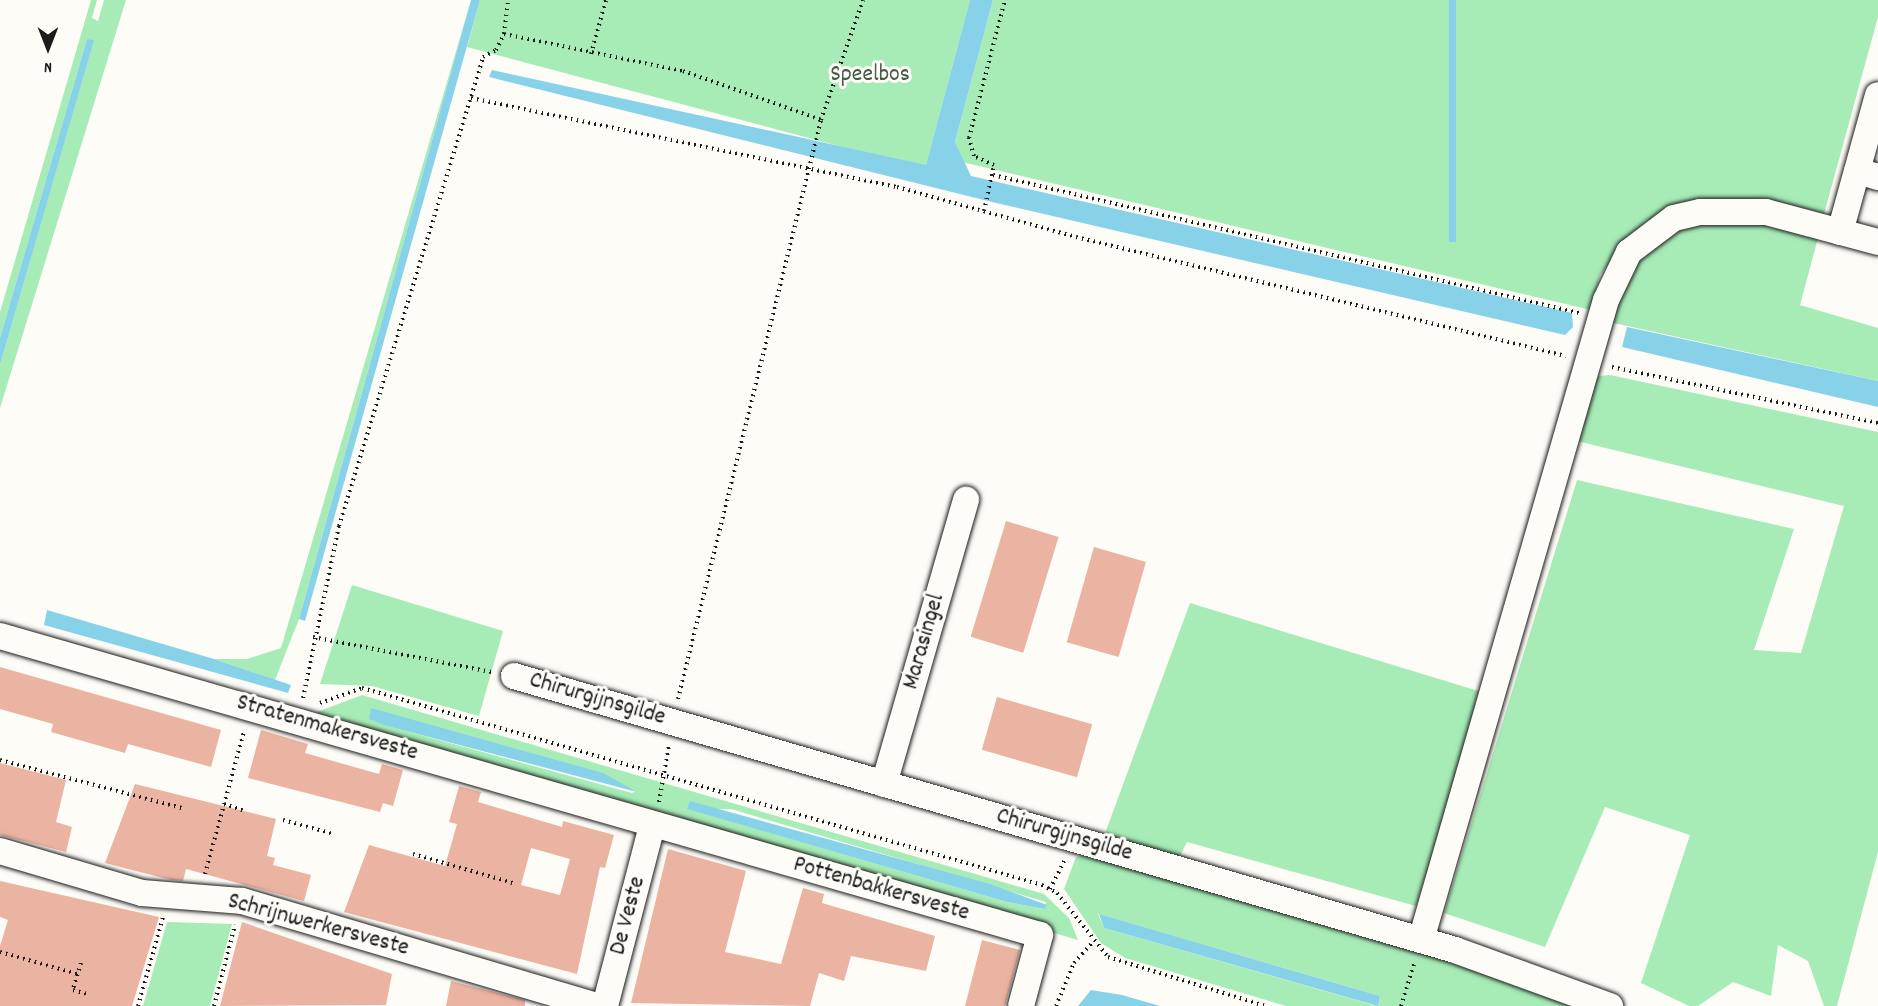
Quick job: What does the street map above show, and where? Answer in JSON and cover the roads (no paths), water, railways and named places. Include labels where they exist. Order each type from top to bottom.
[{"type":"street","points":[[1840,232],[1868,174],[1878,95]]},
{"type":"street","points":[[1421,940],[1601,318],[1629,252],[1674,218],[1700,212],[1766,212],[1878,242]]},
{"type":"street","name":"Marasingel","points":[[884,784],[966,500]]},
{"type":"street","name":"Stratenmakersveste","points":[[0,636],[652,826]]},
{"type":"street","name":"Chirurgijnsgilde","points":[[514,676],[1421,940],[1530,973],[1610,1006]]},
{"type":"street","name":"De Veste","points":[[605,1006],[652,826]]},
{"type":"street","name":"Pottenbakkersveste","points":[[652,826],[1040,935],[1021,1006]]},
{"type":"street","name":"Schrijnwerkersveste","points":[[0,851],[130,890],[242,901],[597,1006]]},
{"type":"water","points":[[471,0],[480,0],[305,621],[299,619]]},
{"type":"water","points":[[970,0],[993,0],[955,142],[971,176],[1572,313],[1573,327],[1565,335],[992,202],[489,77],[492,70],[926,165]]},
{"type":"water","points":[[1449,0],[1456,0],[1456,242],[1449,242]]},
{"type":"water","points":[[87,39],[94,40],[0,365],[0,338]]},
{"type":"water","points":[[1627,327],[1878,381],[1878,407],[1622,347]]},
{"type":"water","points":[[47,610],[214,659],[291,685],[288,693],[44,625]]},
{"type":"water","points":[[371,708],[603,773],[637,792],[384,725],[369,719]]},
{"type":"water","points":[[690,801],[990,884],[1047,905],[1044,909],[1007,902],[687,809]]},
{"type":"water","points":[[1099,914],[1380,996],[1378,1006],[1104,928]]},
{"type":"water","points":[[1091,990],[1122,995],[1160,1006],[1078,1006]]},
{"type":"park label","name":"Speelbos","points":[[870,76]]}]
